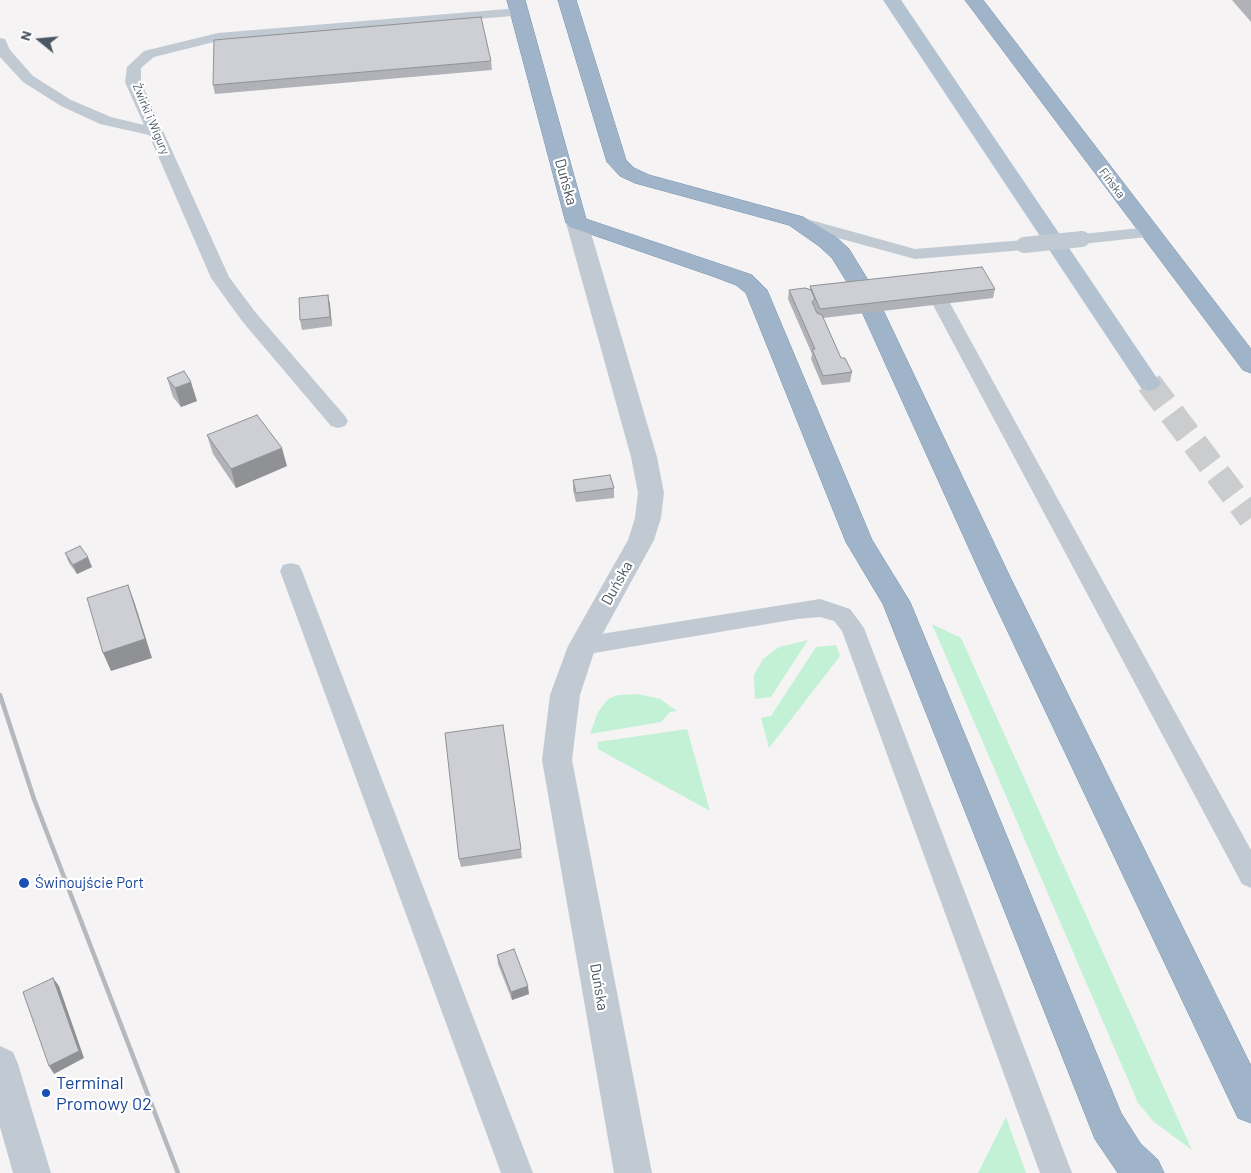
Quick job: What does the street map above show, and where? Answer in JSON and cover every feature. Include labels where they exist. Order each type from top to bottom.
[{"type":"highway","points":[[567,0],[617,162],[622,167],[642,179],[796,221],[827,241],[841,254],[868,301],[997,579],[1251,1105]]},
{"type":"highway","name":"Fińska","points":[[974,0],[1251,365]]},
{"type":"highway","name":"Duńska","points":[[518,6],[577,222]]},
{"type":"highway","points":[[577,222],[723,272],[744,280],[756,290],[859,542],[896,602],[1108,1126],[1127,1156],[1145,1173]]},
{"type":"main road","points":[[892,0],[1150,383]]},
{"type":"street","name":"Duńska","points":[[577,222],[644,457],[651,493],[648,518],[641,540],[582,646],[565,695],[557,760],[633,1173]]},
{"type":"street","points":[[0,1064],[32,1173]]},
{"type":"lane","name":"Żwirki i Wigury","points":[[338,420],[250,317],[220,278],[133,82],[134,67],[149,54],[218,37],[518,6]]},
{"type":"lane","points":[[0,42],[3,50],[28,80],[66,103],[106,121],[156,132]]},
{"type":"lane","points":[[796,221],[918,261],[1024,245],[1150,232]]},
{"type":"lane","points":[[942,305],[1251,876]]},
{"type":"lane","points":[[291,571],[517,1173]]},
{"type":"lane","points":[[582,646],[797,610],[820,608],[842,615],[854,633],[1056,1173]]},
{"type":"green space","points":[[932,624],[961,638],[1192,1150],[1154,1122],[1138,1103]]},
{"type":"green space","points":[[808,640],[771,697],[755,699],[754,675],[763,659],[779,647]]},
{"type":"green space","points":[[836,645],[840,656],[769,748],[761,718],[771,716],[816,647]]},
{"type":"green space","points":[[638,694],[660,699],[677,711],[670,712],[661,722],[590,734],[598,712],[608,699],[618,695]]},
{"type":"green space","points":[[687,729],[710,811],[598,749],[598,742]]},
{"type":"green space","points":[[1006,1117],[1026,1173],[978,1173]]},
{"type":"building","points":[[481,17],[491,61],[213,85],[214,40]]},
{"type":"building","points":[[982,267],[995,289],[820,309],[810,286]]},
{"type":"building","points":[[805,288],[811,290],[815,299],[812,302],[817,313],[822,315],[841,358],[845,358],[852,372],[823,376],[812,349],[815,349],[789,290]]},
{"type":"building","points":[[328,295],[330,317],[300,320],[299,298]]},
{"type":"building","points":[[184,371],[191,382],[175,388],[167,378]]},
{"type":"building","points":[[257,415],[282,448],[231,469],[207,435]]},
{"type":"building","points":[[610,475],[614,488],[576,493],[573,480]]},
{"type":"building","points":[[80,546],[88,557],[73,565],[65,553]]},
{"type":"building","points":[[128,585],[145,639],[103,653],[87,598]]},
{"type":"building","points":[[503,725],[521,849],[459,859],[445,733]]},
{"type":"building","points":[[514,949],[528,986],[511,992],[497,955]]},
{"type":"building","points":[[53,978],[79,1051],[49,1066],[23,992]]},
{"type":"tunnel","points":[[1149,383],[1251,518]]},
{"type":"railway","points":[[0,695],[34,799],[178,1173]]},
{"type":"place","name":"Świnoujście Port","points":[[24,883]]},
{"type":"place","name":"Terminal Promowy 02","points":[[46,1093]]}]
